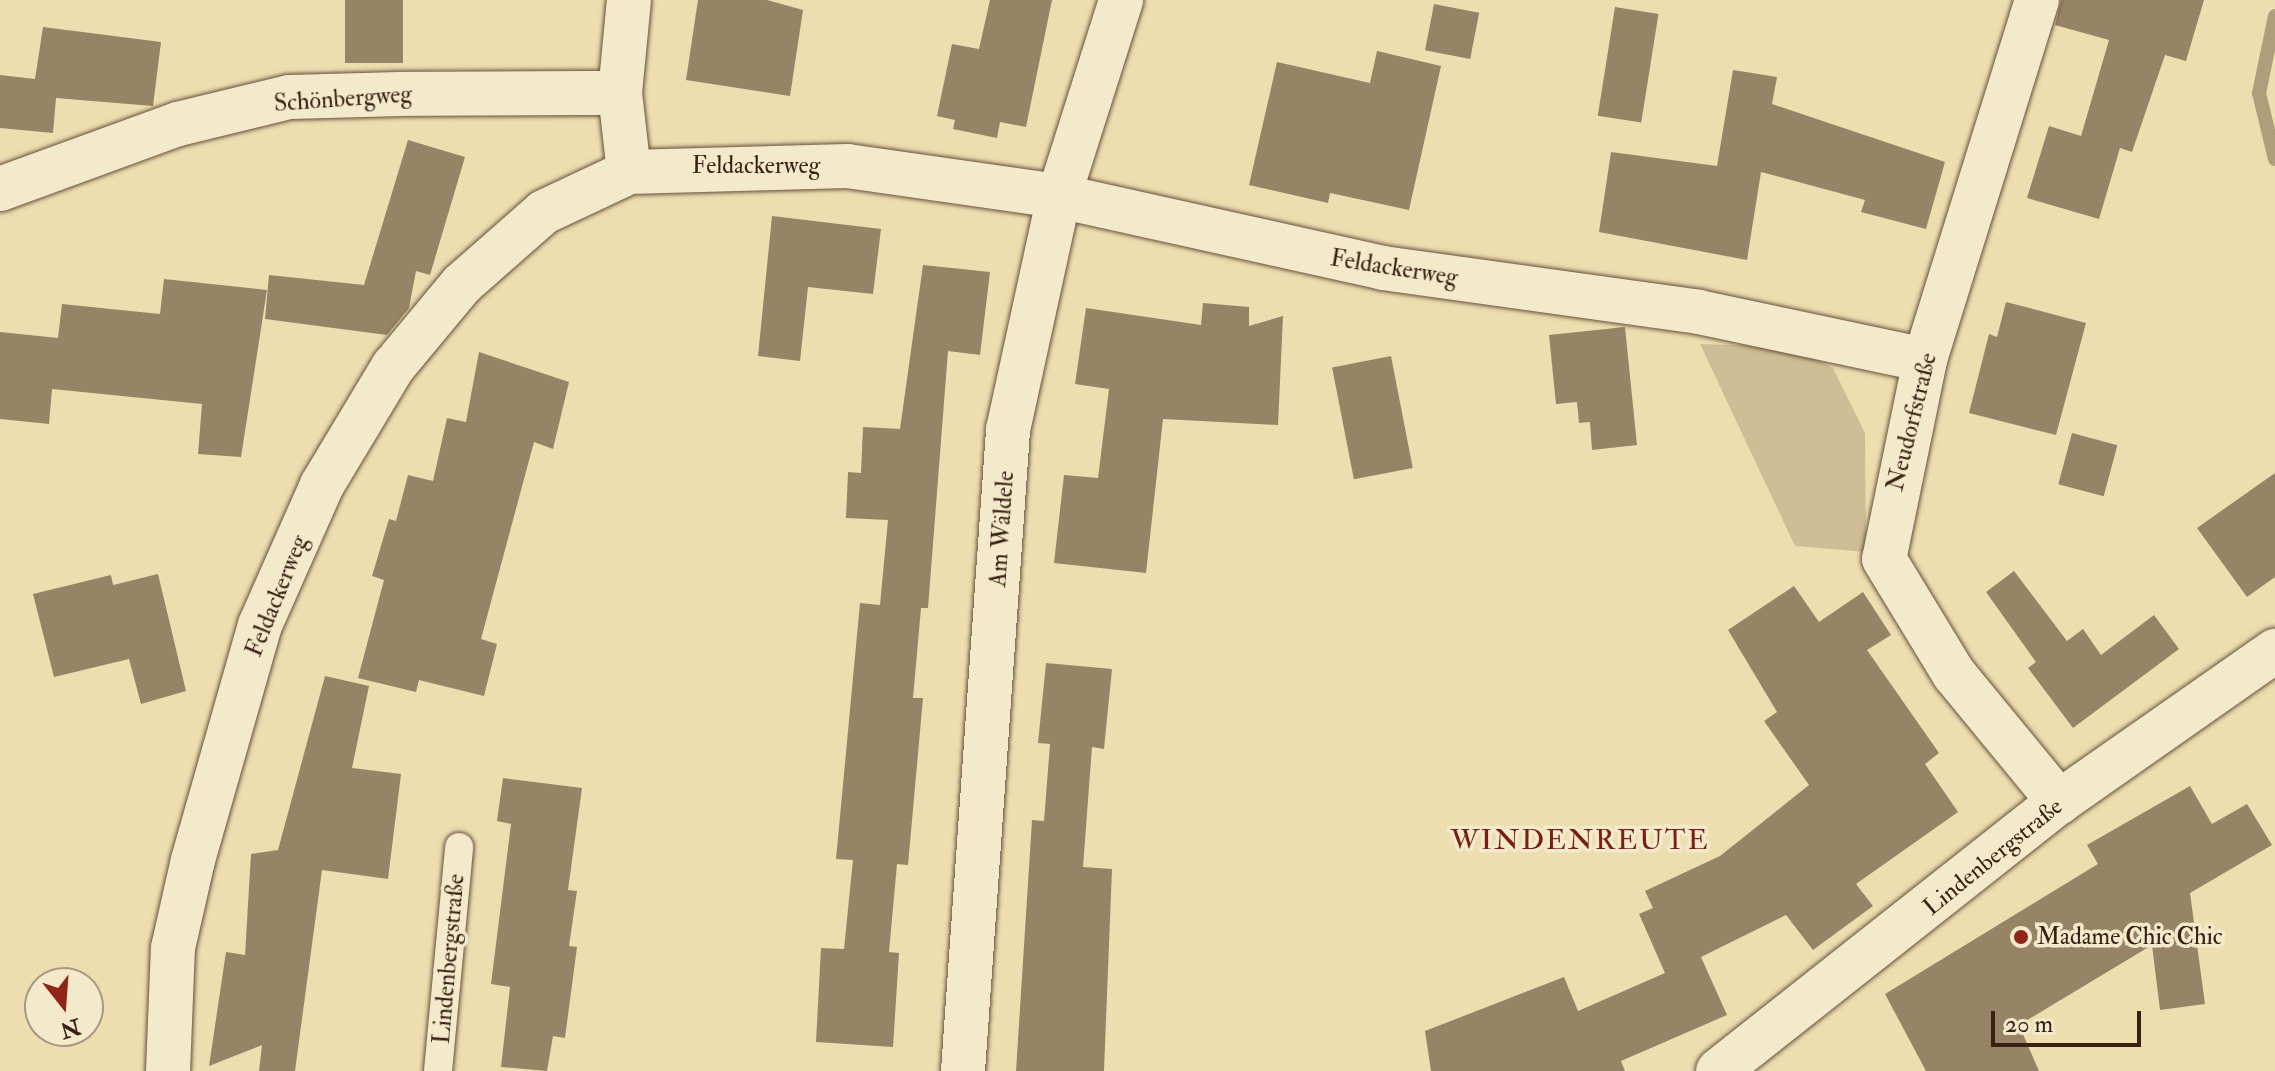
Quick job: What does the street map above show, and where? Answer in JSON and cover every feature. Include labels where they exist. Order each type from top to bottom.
[{"type":"street","points":[[629,0],[620,93],[629,172]]},
{"type":"street","name":"Am Wäldele","points":[[963,1071],[1008,430],[1059,196],[1121,0]]},
{"type":"street","name":"Neudorfstraße","points":[[2037,0],[1925,360],[1884,559],[1954,674],[2059,802]]},
{"type":"street","name":"Schönbergweg","points":[[0,189],[178,124],[290,97],[620,93]]},
{"type":"street","name":"Feldackerweg","points":[[168,1071],[173,948],[193,860],[260,625],[322,485],[393,367],[462,284],[544,212],[629,172],[847,166],[1059,196],[1383,268],[1699,312],[1925,360]]},
{"type":"street","name":"Lindenbergstraße","points":[[1718,1071],[2059,802],[2275,651]]},
{"type":"lane","name":"Lindenbergstraße","points":[[438,1071],[459,847]]},
{"type":"shaded area","points":[[1700,344],[1793,347],[1833,368],[1865,433],[1866,552],[1795,546]]},
{"type":"building","points":[[345,0],[403,0],[403,63],[345,63]]},
{"type":"building","points":[[698,0],[767,0],[803,10],[790,96],[686,80]]},
{"type":"building","points":[[990,0],[1052,0],[1026,127],[1000,122],[997,138],[953,129],[955,120],[937,116],[952,44],[979,49]]},
{"type":"building","points":[[2061,0],[2204,0],[2186,61],[2165,55],[2132,152],[2120,148],[2099,219],[2027,198],[2049,126],[2081,136],[2109,40],[2055,25]]},
{"type":"building","points":[[1434,4],[1479,13],[1470,59],[1425,50]]},
{"type":"building","points":[[1615,7],[1658,14],[1641,123],[1598,116]]},
{"type":"building","points":[[43,27],[161,42],[153,106],[56,98],[53,133],[0,128],[0,75],[35,79]]},
{"type":"building","points":[[1377,51],[1441,66],[1409,210],[1330,193],[1328,203],[1249,185],[1277,62],[1370,83]]},
{"type":"building","points":[[1733,70],[1777,77],[1772,104],[1945,162],[1926,229],[1861,212],[1865,200],[1761,172],[1747,260],[1599,232],[1611,152],[1717,166]]},
{"type":"building","points":[[408,140],[465,157],[430,275],[416,271],[409,308],[387,335],[265,319],[269,275],[364,285]]},
{"type":"building","points":[[772,216],[881,229],[873,294],[808,287],[800,361],[758,356]]},
{"type":"building","points":[[923,265],[990,272],[980,355],[948,351],[928,608],[921,608],[913,698],[923,698],[908,865],[897,864],[889,952],[899,953],[893,1047],[816,1042],[821,948],[844,949],[853,860],[836,859],[860,603],[880,605],[888,520],[846,518],[848,472],[861,473],[863,427],[900,429]]},
{"type":"building","points":[[164,279],[267,290],[241,457],[198,454],[202,404],[52,389],[49,424],[0,419],[0,332],[58,338],[62,304],[160,314]]},
{"type":"building","points":[[2006,302],[2086,323],[2056,435],[1969,413],[1989,334],[1997,337]]},
{"type":"building","points":[[1203,303],[1249,307],[1249,326],[1283,316],[1278,425],[1163,419],[1146,573],[1054,563],[1064,475],[1098,478],[1109,389],[1075,384],[1086,308],[1201,325]]},
{"type":"building","points":[[1625,327],[1637,445],[1592,450],[1590,422],[1579,423],[1577,402],[1556,404],[1549,335]]},
{"type":"building","points":[[479,352],[569,382],[553,449],[534,442],[481,639],[497,644],[484,696],[419,680],[416,692],[358,678],[384,580],[372,576],[389,519],[396,521],[408,475],[433,481],[447,418],[466,422]]},
{"type":"building","points":[[1391,356],[1413,468],[1354,479],[1332,367]]},
{"type":"building","points":[[2072,433],[2117,445],[2104,496],[2058,484]]},
{"type":"building","points":[[2275,473],[2275,577],[2247,597],[2197,528]]},
{"type":"building","points":[[2014,571],[2067,641],[2083,629],[2101,655],[2154,615],[2179,649],[2073,728],[2028,668],[2036,662],[1986,592]]},
{"type":"building","points":[[158,574],[186,691],[141,704],[129,659],[54,677],[33,594],[111,575],[113,585]]},
{"type":"building","points":[[1794,586],[1819,622],[1863,592],[1891,635],[1867,650],[1939,753],[1925,764],[1958,812],[1856,884],[1873,906],[1813,950],[1786,915],[1701,957],[1727,1015],[1621,1061],[1625,1071],[1431,1071],[1425,1031],[1564,977],[1578,1011],[1665,973],[1639,914],[1653,908],[1645,891],[1720,856],[1809,785],[1764,721],[1777,712],[1728,630]]},
{"type":"building","points":[[1046,663],[1112,669],[1104,749],[1092,747],[1083,867],[1112,869],[1104,1071],[1016,1071],[1032,820],[1044,821],[1050,744],[1038,743]]},
{"type":"building","points":[[325,676],[369,686],[352,768],[401,774],[388,879],[322,870],[295,1071],[259,1071],[262,1045],[209,1066],[226,952],[245,955],[251,854],[278,850]]},
{"type":"building","points":[[503,778],[582,788],[568,890],[577,891],[569,946],[577,947],[565,1038],[553,1036],[547,1071],[501,1067],[510,987],[491,984],[511,824],[497,821]]},
{"type":"building","points":[[2190,786],[2212,824],[2247,804],[2272,845],[2190,893],[2205,1004],[2160,1010],[2152,945],[2019,1025],[2039,1071],[1926,1071],[1885,994],[2098,864],[2087,845]]},
{"type":"waterway","points":[[2275,16],[2259,93],[2275,159]]},
{"type":"place","name":"Madame Chic Chic","points":[[2021,937]]},
{"type":"district","name":"WINDENREUTE","points":[[1580,841]]}]
